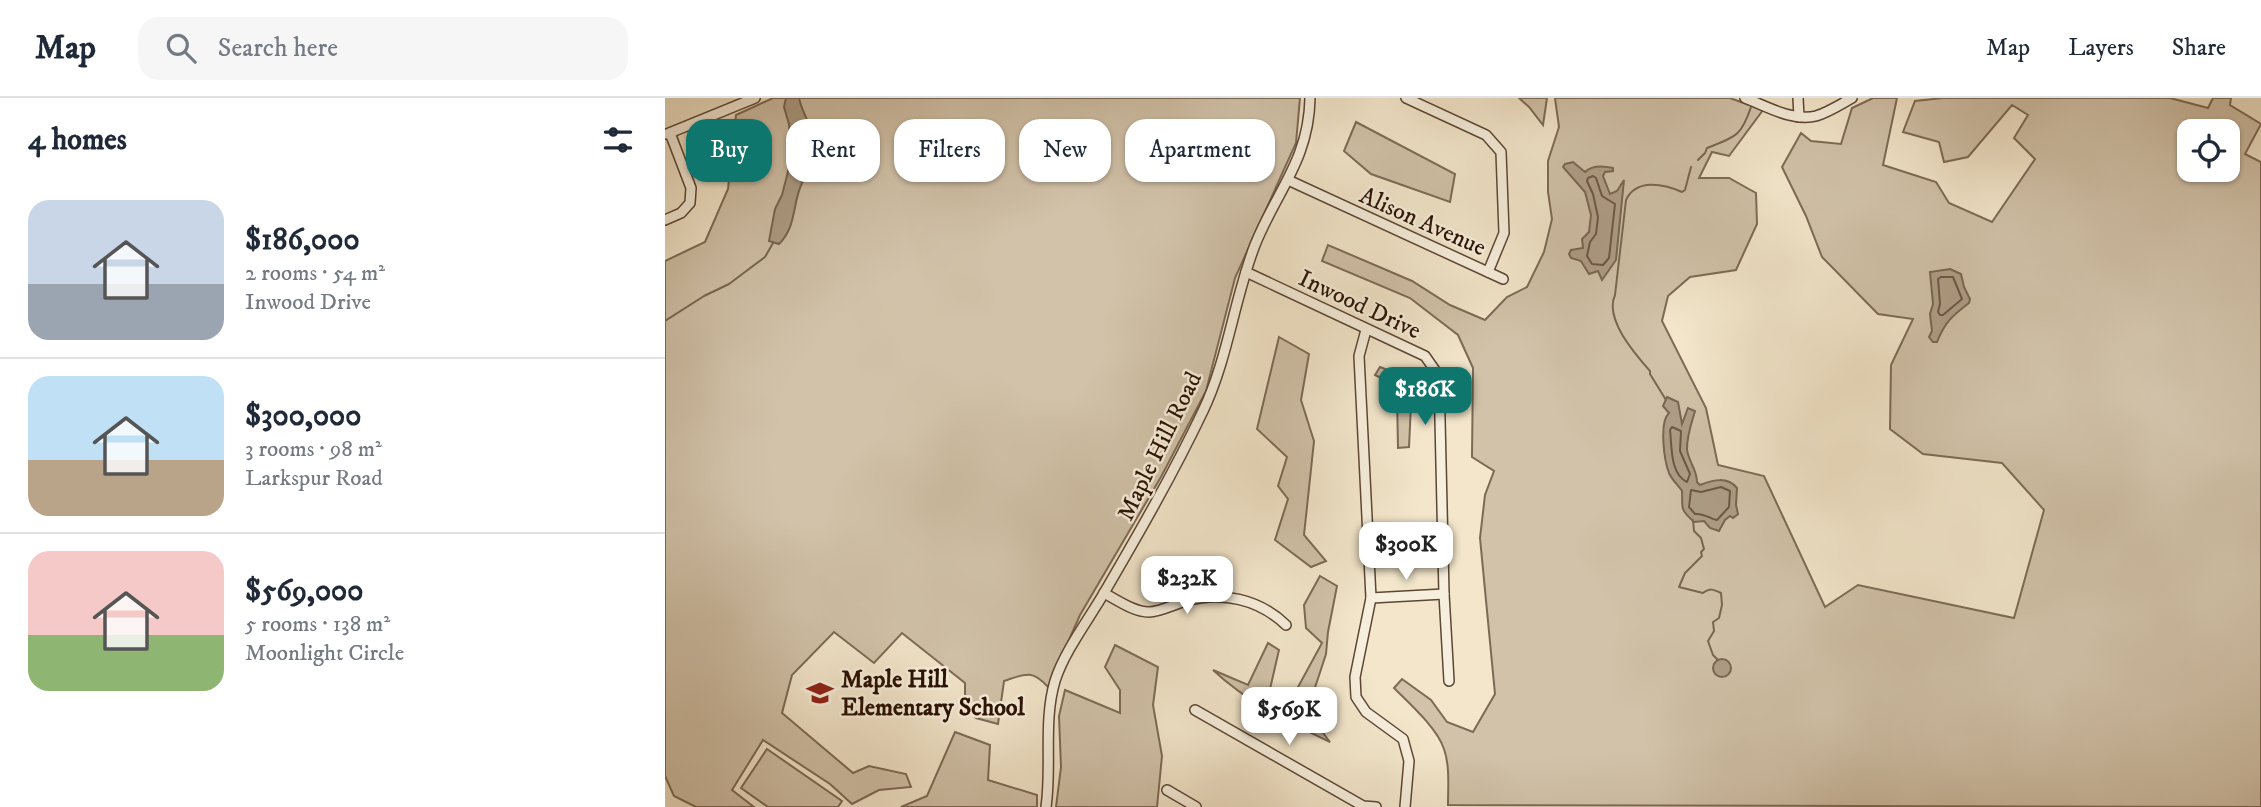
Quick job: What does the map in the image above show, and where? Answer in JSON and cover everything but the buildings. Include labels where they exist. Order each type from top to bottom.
[{"type":"street","points":[[665,220],[681,213],[690,203],[691,188],[668,134],[755,98]]},
{"type":"street","name":"Maple Hill Road","points":[[1046,807],[1050,711],[1056,679],[1157,502],[1204,408],[1222,359],[1255,244],[1300,155],[1308,128],[1310,98]]},
{"type":"street","points":[[1406,98],[1486,135],[1501,152],[1504,233],[1488,272]]},
{"type":"street","points":[[1745,98],[1798,117],[1817,116],[1852,98]]},
{"type":"street","points":[[1798,98],[1798,117]]},
{"type":"street","name":"Alison Avenue","points":[[1288,180],[1503,279]]},
{"type":"street","name":"Inwood Drive","points":[[1246,272],[1425,356],[1439,376],[1444,594],[1449,681]]},
{"type":"street","points":[[1366,330],[1359,356],[1371,598],[1355,677],[1356,697],[1366,712],[1403,739],[1409,761],[1405,807]]},
{"type":"street","points":[[1104,593],[1130,607],[1149,612],[1198,598],[1223,597],[1243,600],[1275,614],[1286,625]]},
{"type":"street","points":[[1371,598],[1444,594]]},
{"type":"street","points":[[1195,710],[1363,806],[1376,807]]},
{"type":"street","points":[[1167,790],[1196,807]]},
{"type":"shaded area","points":[[773,98],[1300,98],[1296,143],[1235,278],[1206,391],[1161,477],[1080,615],[1048,687],[1033,675],[1017,676],[1004,681],[998,724],[976,718],[965,706],[965,683],[902,633],[874,663],[834,632],[792,675],[782,713],[853,773],[869,766],[906,774],[911,787],[879,790],[852,804],[830,784],[763,740],[732,790],[754,807],[696,807],[674,796],[665,776],[665,261],[705,242],[729,182],[772,182],[772,119],[736,119],[736,115]]},
{"type":"shaded area","points":[[1519,98],[1547,98],[1543,125],[1529,107]]},
{"type":"shaded area","points":[[1555,98],[1730,98],[1763,110],[1729,156],[1712,152],[1699,178],[1729,178],[1756,193],[1757,224],[1736,270],[1690,277],[1668,296],[1662,321],[1706,408],[1718,465],[1764,476],[1825,607],[1858,585],[2014,618],[2044,510],[2002,463],[1923,454],[1890,429],[1891,365],[1913,319],[1878,314],[1822,257],[1782,167],[1801,133],[1811,141],[1841,144],[1852,108],[1873,98],[1897,98],[1883,165],[1936,182],[1949,203],[1992,222],[2035,159],[2014,138],[2028,115],[2012,105],[1968,157],[1944,162],[1939,142],[1903,132],[1915,101],[1943,98],[2170,98],[2208,108],[2213,98],[2231,98],[2230,105],[2261,124],[2245,154],[2261,162],[2261,807],[1448,805],[1444,749],[1422,717],[1394,688],[1402,679],[1431,700],[1447,722],[1473,732],[1495,694],[1480,538],[1485,495],[1494,471],[1472,457],[1473,368],[1458,335],[1410,298],[1322,261],[1328,245],[1412,281],[1450,305],[1485,320],[1507,297],[1527,287],[1544,252],[1552,219],[1548,192],[1548,161],[1559,127]]},
{"type":"shaded area","points":[[1356,122],[1455,174],[1450,202],[1371,174],[1344,151]]},
{"type":"shaded area","points":[[1279,337],[1309,354],[1301,400],[1314,441],[1304,535],[1326,561],[1311,567],[1275,540],[1288,499],[1278,486],[1287,457],[1257,429]]},
{"type":"shaded area","points":[[1380,367],[1403,376],[1411,404],[1409,447],[1398,448],[1397,398],[1389,382],[1375,375]]},
{"type":"shaded area","points":[[1320,576],[1337,586],[1326,654],[1307,712],[1330,742],[1254,702],[1213,670],[1248,685],[1268,643],[1279,650],[1267,702],[1285,711],[1322,643],[1306,628],[1304,605]]},
{"type":"shaded area","points":[[1115,645],[1158,667],[1153,705],[1162,756],[1157,807],[1056,807],[1061,767],[1059,716],[1065,690],[1120,713],[1120,690],[1105,667]]},
{"type":"shaded area","points":[[955,732],[990,745],[988,780],[1037,795],[1037,807],[901,807],[927,796]]},
{"type":"shaded area","points":[[767,749],[842,801],[838,807],[768,807],[741,788]]},
{"type":"water","points":[[786,98],[799,98],[807,119],[788,119],[784,107]]},
{"type":"water","points":[[1573,162],[1585,172],[1595,167],[1613,168],[1613,171],[1605,172],[1603,176],[1610,194],[1617,191],[1624,180],[1616,260],[1602,280],[1598,271],[1589,274],[1581,261],[1571,258],[1569,254],[1571,250],[1583,248],[1582,239],[1589,232],[1591,215],[1585,192],[1563,167]]},
{"type":"water","points":[[786,179],[786,182],[802,182],[789,230],[779,244],[769,241],[775,209]]},
{"type":"water","points":[[1950,269],[1961,274],[1970,299],[1946,324],[1937,342],[1933,342],[1929,337],[1932,331],[1930,314],[1933,304],[1930,272]]},
{"type":"water","points":[[1667,397],[1678,402],[1682,424],[1688,408],[1695,411],[1687,449],[1697,482],[1700,485],[1724,480],[1737,488],[1738,514],[1725,520],[1719,531],[1710,528],[1704,521],[1694,522],[1686,514],[1682,491],[1669,473],[1663,442],[1664,424],[1669,413],[1663,406]]},
{"type":"water","points":[[1718,659],[1726,659],[1731,668],[1729,675],[1718,677],[1713,672],[1713,664]]},
{"type":"waterway","points":[[1698,160],[1707,148],[1736,135],[1744,125],[1751,107]]},
{"type":"waterway","points":[[1666,400],[1650,371],[1623,336],[1617,325],[1613,304],[1626,200],[1636,188],[1643,186],[1659,185],[1682,192],[1685,190],[1691,167]]},
{"type":"waterway","points":[[665,321],[704,296],[729,284],[765,257],[773,243]]},
{"type":"waterway","points":[[1693,520],[1694,531],[1701,538],[1704,549],[1702,556],[1685,573],[1679,587],[1703,593],[1708,590],[1721,593],[1719,618],[1713,622],[1714,631],[1708,641],[1718,660]]},
{"type":"place","name":"Maple Hill Elementary School","points":[[820,693]]}]
